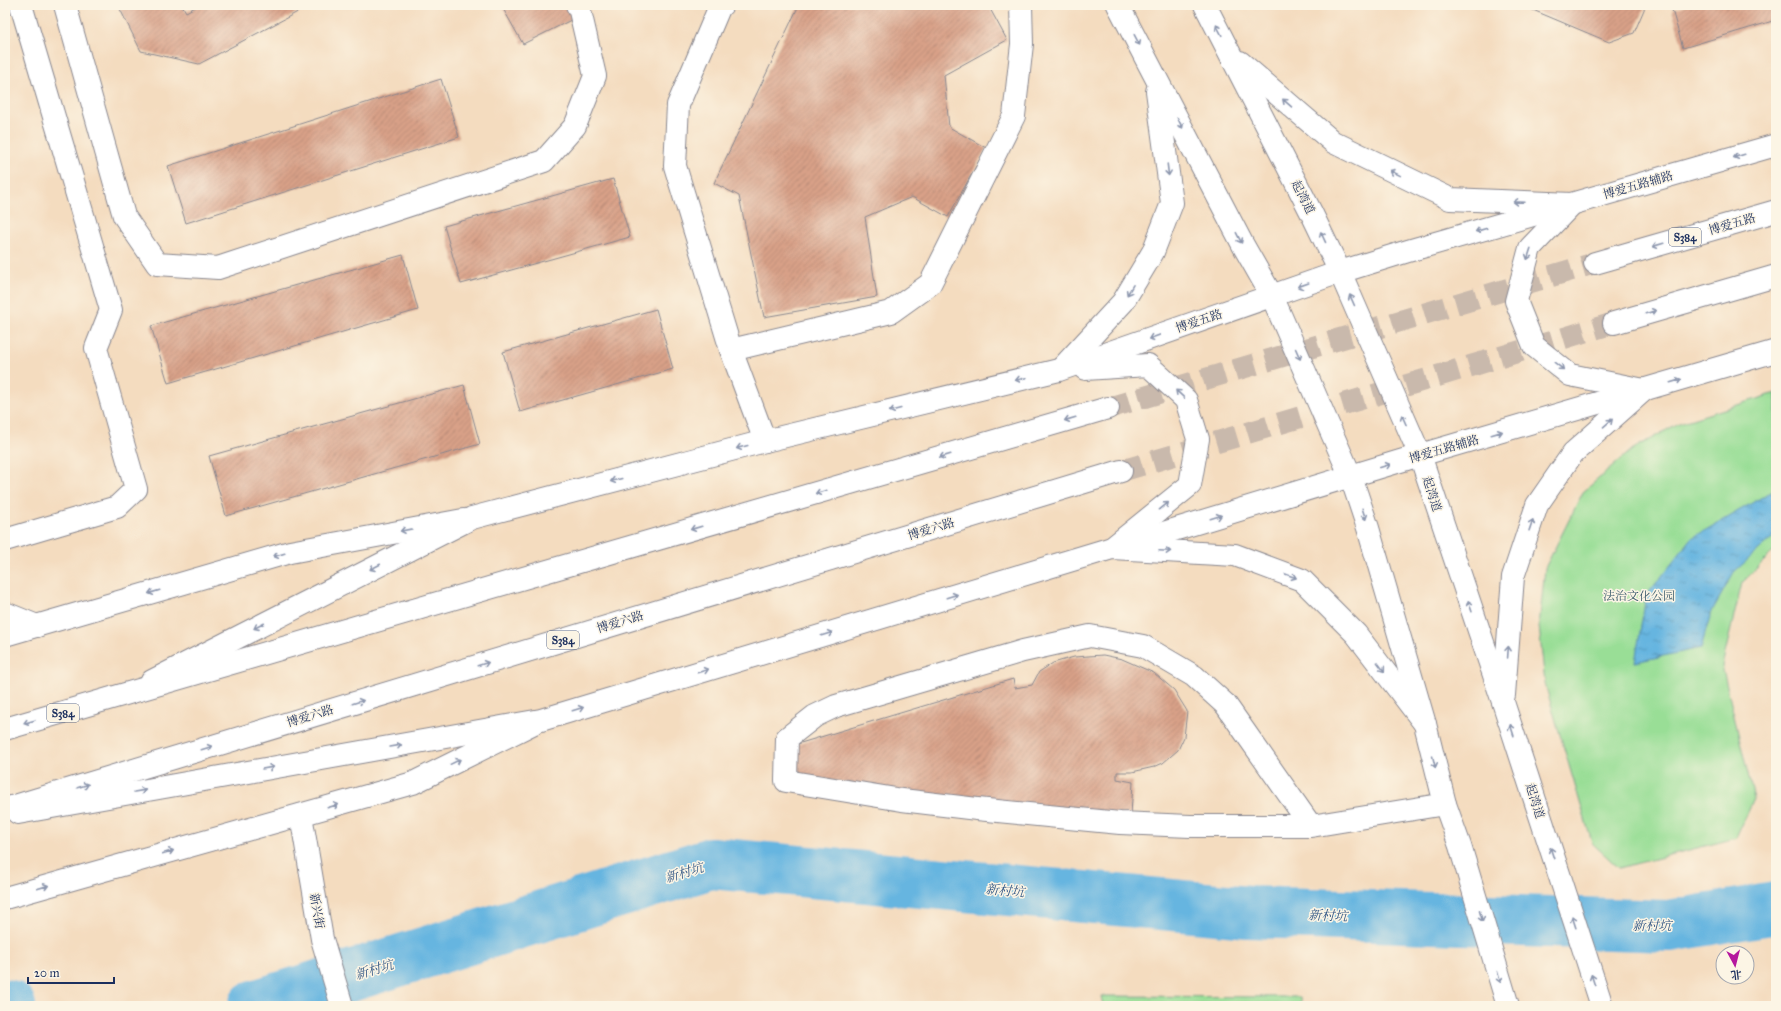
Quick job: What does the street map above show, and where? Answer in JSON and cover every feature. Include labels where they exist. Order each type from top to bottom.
[{"type":"main road","points":[[5,528],[109,498],[122,481],[86,349],[101,307],[12,5]]},
{"type":"main road","points":[[5,540],[117,507],[136,488],[96,348],[111,310],[21,5]]},
{"type":"main road","points":[[65,5],[124,216],[157,264],[218,268],[544,161],[575,126],[595,76],[580,11],[577,5]]},
{"type":"main road","points":[[722,5],[720,6],[678,105],[675,166],[731,350],[765,441]]},
{"type":"main road","points":[[731,350],[891,312],[930,284],[1014,116],[1022,44],[1021,5]]},
{"type":"main road","points":[[1118,5],[1243,245],[1272,296],[1351,477],[1368,528],[1425,724],[1445,804],[1460,846],[1508,1006]]},
{"type":"main road","name":"起湾道","points":[[1205,5],[1232,55],[1340,272],[1420,455],[1504,705],[1602,1006]]},
{"type":"main road","points":[[1232,55],[1333,142],[1450,199],[1572,204]]},
{"type":"main road","points":[[1059,370],[1123,302],[1153,252],[1172,202],[1156,76]]},
{"type":"main road","name":"博爱五路辅路","points":[[1340,272],[1776,145]]},
{"type":"main road","points":[[1572,204],[1530,248],[1516,301],[1534,346],[1570,375],[1644,390]]},
{"type":"main road","name":"博爱五路","points":[[1595,263],[1776,211]]},
{"type":"main road","name":"博爱五路","points":[[1059,370],[1340,272]]},
{"type":"main road","points":[[1614,322],[1776,276]]},
{"type":"main road","name":"博爱五路辅路","points":[[1112,548],[1420,455],[1776,351]]},
{"type":"main road","points":[[5,635],[290,552],[472,518],[765,441],[1059,370],[1148,365],[1186,400],[1198,439],[1190,485],[1112,548]]},
{"type":"main road","points":[[1504,705],[1513,577],[1537,505],[1573,454],[1644,390]]},
{"type":"main road","name":"S384","points":[[5,729],[1108,408]]},
{"type":"main road","name":"博爱六路","points":[[5,809],[1121,471]]},
{"type":"main road","points":[[120,696],[472,518]]},
{"type":"main road","points":[[5,815],[541,720],[1112,548],[1234,555],[1302,580],[1356,634],[1425,724]]},
{"type":"main road","points":[[5,613],[37,626]]},
{"type":"main road","points":[[1311,826],[1226,706],[1194,676],[1144,646],[1090,636],[1023,651],[836,706],[814,716],[787,738],[786,781],[902,800],[977,809],[1120,823],[1190,826],[1311,826],[1445,804]]},
{"type":"main road","points":[[5,898],[413,783],[541,720]]},
{"type":"main road","name":"新兴街","points":[[301,815],[322,939],[342,1006]]},
{"type":"green space","name":"法治文化公园","points":[[1776,393],[1776,549],[1742,583],[1722,666],[1754,799],[1736,838],[1619,868],[1592,843],[1545,684],[1539,626],[1545,568],[1583,492],[1633,449],[1679,423]]},
{"type":"green space","points":[[1101,996],[1300,997],[1302,1006],[1103,1006]]},
{"type":"water","points":[[1776,489],[1776,536],[1734,572],[1711,613],[1701,648],[1635,662],[1646,596],[1692,538]]},
{"type":"building","points":[[118,5],[182,5],[186,12],[199,5],[311,5],[199,64],[141,51]]},
{"type":"building","points":[[501,5],[566,5],[573,19],[523,44]]},
{"type":"building","points":[[799,5],[988,5],[1007,40],[944,75],[949,127],[986,148],[948,217],[912,197],[865,217],[877,297],[764,317],[739,196],[714,183]]},
{"type":"building","points":[[1521,5],[1646,5],[1634,33],[1609,42]]},
{"type":"building","points":[[1688,5],[1775,5],[1776,20],[1683,48],[1672,10]]},
{"type":"building","points":[[441,79],[459,137],[186,223],[168,166]]},
{"type":"building","points":[[613,179],[630,237],[461,284],[444,226]]},
{"type":"building","points":[[403,255],[418,310],[168,383],[151,326]]},
{"type":"building","points":[[656,309],[673,369],[520,412],[503,352]]},
{"type":"building","points":[[464,385],[480,444],[226,516],[209,456]]},
{"type":"building","points":[[1103,655],[1122,659],[1154,673],[1174,690],[1187,711],[1184,737],[1178,750],[1163,763],[1154,767],[1132,772],[1117,772],[1117,779],[1133,782],[1131,815],[969,801],[793,775],[794,745],[1013,679],[1015,688],[1032,685],[1039,672],[1053,663],[1074,657]]},
{"type":"waterway","name":"新村坑","points":[[254,1006],[711,863],[1249,912],[1669,926],[1776,908]]},
{"type":"waterway","name":"新村坑","points":[[5,1005],[10,1006]]},
{"type":"tunnel","points":[[1108,408],[1595,263]]},
{"type":"tunnel","points":[[1121,471],[1614,323]]}]
